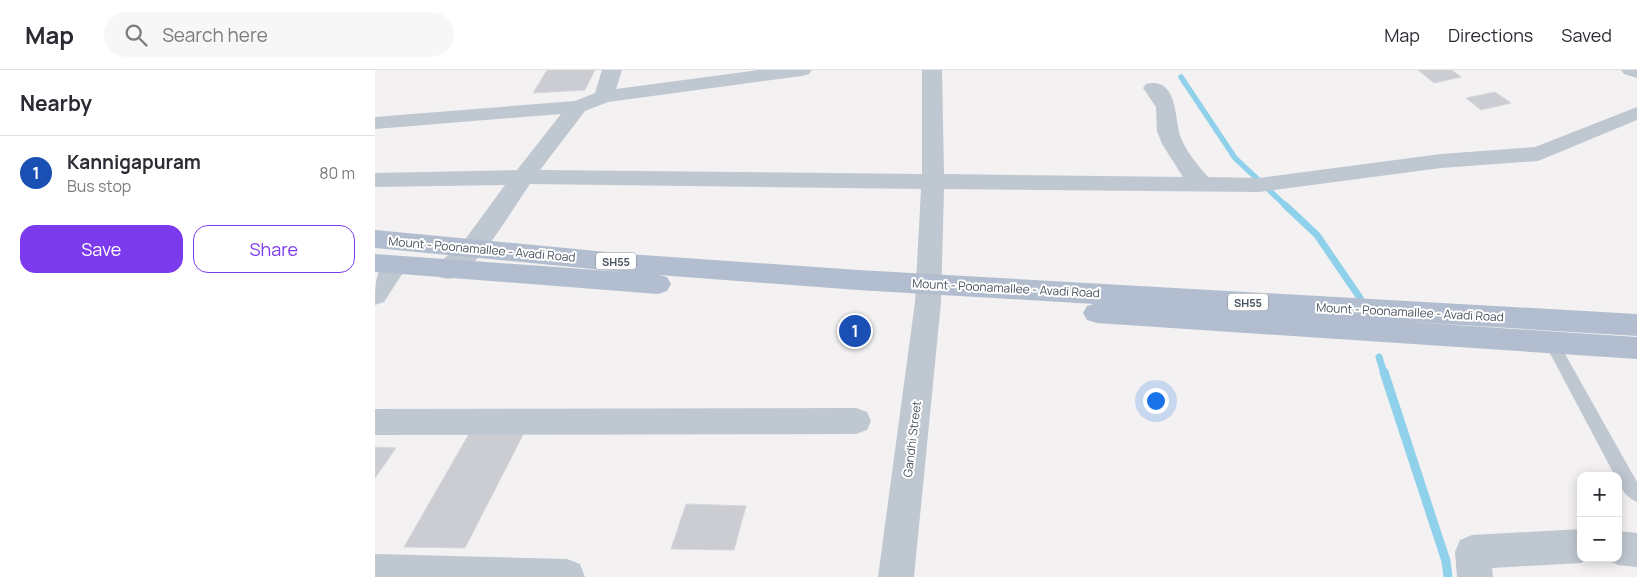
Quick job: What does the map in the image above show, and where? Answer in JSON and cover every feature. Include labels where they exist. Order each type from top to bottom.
[{"type":"main road","name":"Mount - Poonamallee - Avadi Road","points":[[375,239],[928,293],[1637,348]]},
{"type":"main road","name":"Mount - Poonamallee - Avadi Road","points":[[385,264],[448,270],[1637,325]]},
{"type":"street","points":[[604,97],[612,70]]},
{"type":"street","points":[[375,122],[578,107],[604,97],[802,70]]},
{"type":"street","name":"Gandhi Street","points":[[897,577],[928,293],[933,182],[932,70]]},
{"type":"street","points":[[1631,70],[1637,72]]},
{"type":"street","points":[[1153,88],[1163,97],[1169,120],[1169,136],[1201,184]]},
{"type":"street","points":[[448,270],[473,248],[523,177],[578,107]]},
{"type":"street","points":[[375,180],[523,177],[1259,185],[1298,182],[1441,161],[1538,154],[1637,113]]},
{"type":"street","points":[[375,295],[385,264]]},
{"type":"street","points":[[375,422],[856,421]]},
{"type":"street","points":[[1475,577],[1472,552],[1577,546]]},
{"type":"street","points":[[1622,548],[1637,550]]},
{"type":"street","points":[[375,572],[567,577]]},
{"type":"lane","points":[[1551,342],[1627,482],[1637,494]]},
{"type":"building","points":[[547,70],[595,70],[585,90],[533,93]]},
{"type":"building","points":[[1418,70],[1452,70],[1461,77],[1434,83]]},
{"type":"building","points":[[1495,92],[1511,103],[1481,110],[1466,98]]},
{"type":"building","points":[[473,427],[527,427],[465,548],[404,547]]},
{"type":"building","points":[[375,447],[396,448],[375,478]]},
{"type":"building","points":[[686,504],[746,506],[734,550],[671,549]]},
{"type":"waterway","points":[[1181,77],[1235,158],[1286,206]]},
{"type":"waterway","points":[[1285,205],[1317,235],[1360,298]]},
{"type":"waterway","points":[[1379,357],[1384,373]]},
{"type":"waterway","points":[[1384,372],[1446,561],[1448,577]]},
{"type":"place","name":"Kannigapuram","points":[[855,331]]}]
